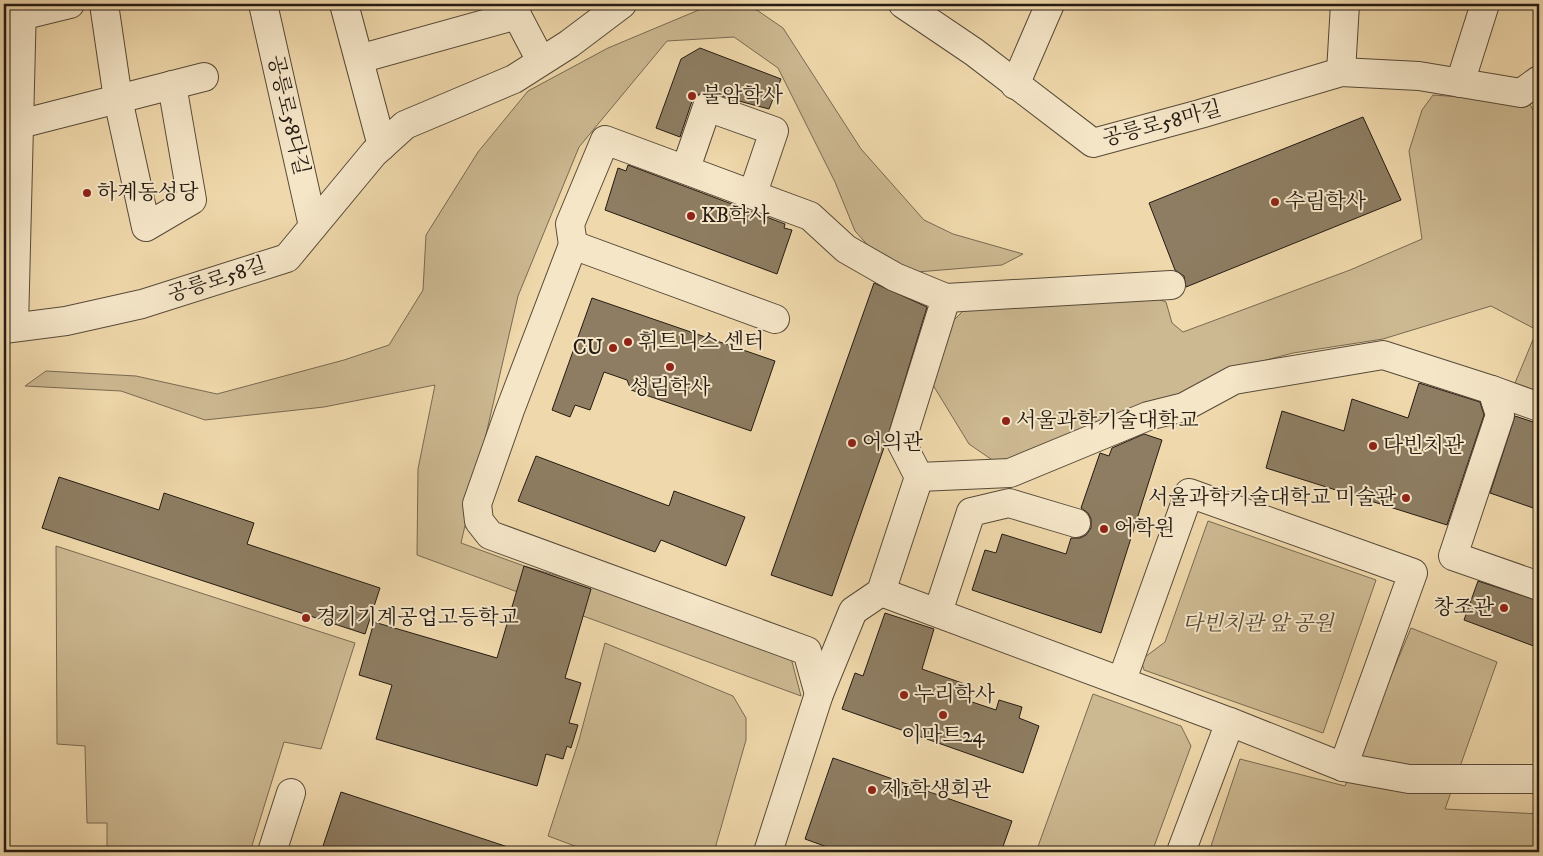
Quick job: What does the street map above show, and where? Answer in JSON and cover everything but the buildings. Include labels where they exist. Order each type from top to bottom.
[{"type":"street","points":[[9,328],[15,130],[22,10],[70,4]]},
{"type":"street","points":[[104,4],[118,99],[146,227],[192,200],[172,85]]},
{"type":"street","name":"공릉로58다길","points":[[263,4],[313,226]]},
{"type":"street","points":[[344,4],[382,146]]},
{"type":"street","name":"공릉로58길","points":[[9,328],[66,321],[142,304],[287,258],[382,146],[405,125],[514,78],[569,44],[622,4]]},
{"type":"street","name":"공릉로58마길","points":[[903,4],[974,52],[1093,143],[1200,114],[1341,72],[1419,76],[1521,92],[1539,80]]},
{"type":"street","points":[[1015,85],[1050,4]]},
{"type":"street","points":[[1341,72],[1345,4]]},
{"type":"street","points":[[1460,82],[1485,4]]},
{"type":"street","points":[[359,59],[514,10],[541,61]]},
{"type":"street","points":[[15,130],[118,99],[204,77]]},
{"type":"street","points":[[686,168],[707,107],[774,131],[753,193]]},
{"type":"street","points":[[819,694],[807,652],[490,535],[478,521],[477,504],[510,410],[573,245],[570,224],[606,140],[686,168],[810,216],[846,249],[895,278],[946,298],[1171,285]]},
{"type":"street","points":[[573,245],[775,319]]},
{"type":"street","points":[[768,852],[819,694],[853,611],[881,592],[919,477],[901,442],[946,298]]},
{"type":"street","points":[[919,477],[1010,473],[1148,416],[1184,406],[1234,380],[1383,355],[1539,407]]},
{"type":"street","points":[[1492,390],[1500,415],[1453,556],[1539,586]]},
{"type":"street","points":[[1122,680],[1189,493],[1413,573],[1343,767]]},
{"type":"street","points":[[938,612],[972,512],[1009,503],[1076,523]]},
{"type":"street","points":[[881,592],[1122,680],[1343,767],[1408,780],[1539,779]]},
{"type":"street","points":[[1181,852],[1230,722]]},
{"type":"street","points":[[272,852],[291,794]]},
{"type":"green space","points":[[713,4],[748,4],[783,28],[861,149],[924,220],[953,234],[1023,254],[1002,265],[905,273],[875,253],[855,231],[835,182],[778,68],[734,37],[667,41],[579,147],[518,296],[461,543],[524,566],[592,586],[790,654],[801,696],[417,555],[418,469],[435,385],[324,407],[205,420],[121,391],[25,386],[46,371],[136,376],[217,394],[344,360],[389,345],[423,290],[426,235],[478,152],[528,91],[608,48]]},
{"type":"green space","points":[[1433,95],[1529,102],[1537,118],[1539,118],[1539,410],[1515,383],[1537,330],[1491,306],[1383,339],[1293,353],[1221,372],[1171,407],[998,464],[969,444],[925,372],[950,324],[970,304],[1155,298],[1166,302],[1172,323],[1183,332],[1350,270],[1422,239],[1409,151],[1422,110]]},
{"type":"green space","name":"다빈치관 앞 공원","points":[[1208,521],[1376,580],[1323,733],[1144,670],[1141,660],[1165,642]]},
{"type":"green space","points":[[56,546],[355,643],[321,749],[284,742],[250,852],[107,852],[107,823],[87,823],[85,746],[57,744]]},
{"type":"green space","points":[[1411,628],[1497,662],[1445,809],[1539,814],[1539,852],[1209,852],[1240,759],[1345,786]]},
{"type":"green space","points":[[605,643],[733,696],[746,718],[746,740],[714,852],[591,852],[548,836],[579,740]]},
{"type":"green space","points":[[1093,694],[1181,726],[1191,746],[1152,852],[1036,852]]},
{"type":"place","name":"불암학사","points":[[692,96]]},
{"type":"place","name":"하계동성당","points":[[87,193]]},
{"type":"place","name":"수림학사","points":[[1275,202]]},
{"type":"place","name":"KB학사","points":[[691,216]]},
{"type":"place","name":"휘트니스 센터","points":[[628,342]]},
{"type":"place","name":"CU","points":[[613,348]]},
{"type":"place","name":"성림학사","points":[[670,367]]},
{"type":"place","name":"서울과학기술대학교","points":[[1006,421]]},
{"type":"place","name":"어의관","points":[[852,443]]},
{"type":"place","name":"다빈치관","points":[[1373,446]]},
{"type":"place","name":"서울과학기술대학교 미술관","points":[[1406,498]]},
{"type":"place","name":"어학원","points":[[1104,529]]},
{"type":"place","name":"창조관","points":[[1504,608]]},
{"type":"place","name":"경기기계공업고등학교","points":[[306,618]]},
{"type":"place","name":"누리학사","points":[[904,695]]},
{"type":"place","name":"이마트24","points":[[943,715]]},
{"type":"place","name":"제1학생회관","points":[[872,790]]}]
